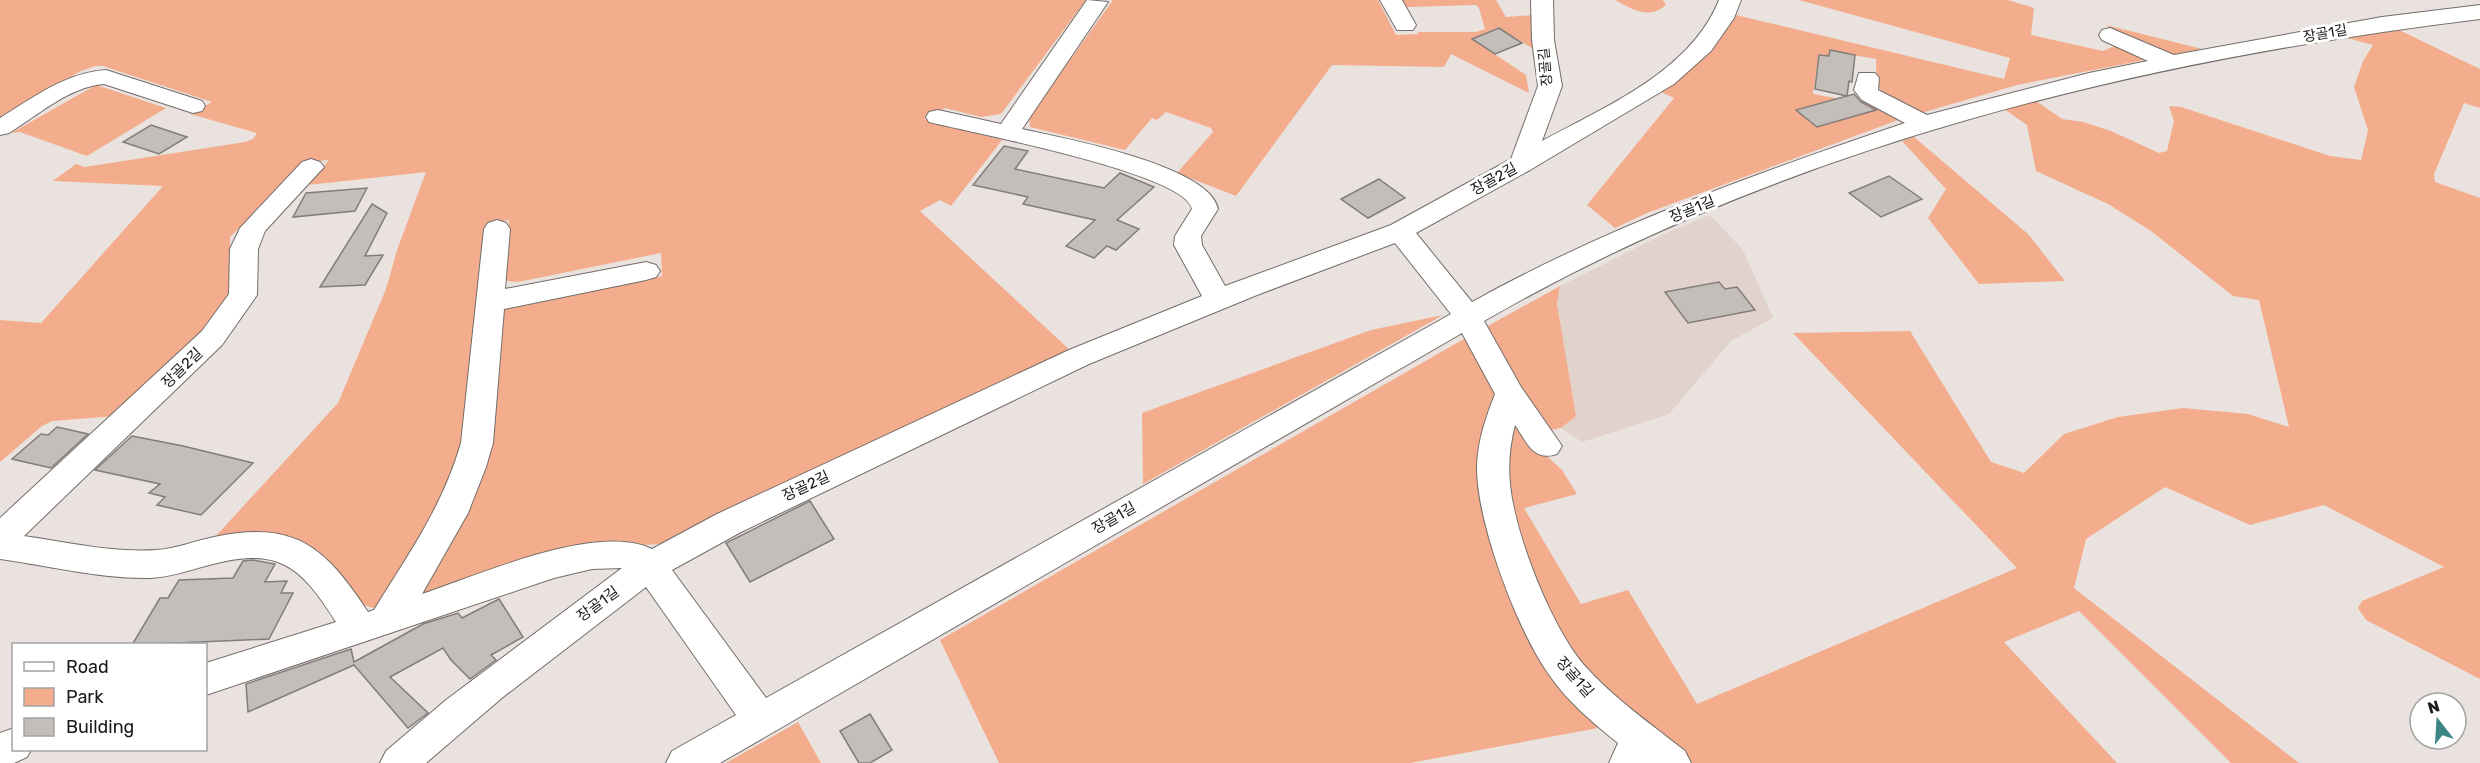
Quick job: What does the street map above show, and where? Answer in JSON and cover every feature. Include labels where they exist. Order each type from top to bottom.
[{"type":"street","points":[[1391,0],[1405,25]]},
{"type":"street","name":"장골길","points":[[1521,165],[1550,86],[1543,39],[1542,0]]},
{"type":"street","name":"장골2길","points":[[650,566],[729,523],[1079,357],[1218,300],[1400,231],[1521,165],[1666,79],[1703,46],[1723,18],[1730,0]]},
{"type":"street","points":[[1007,133],[1097,2]]},
{"type":"street","name":"장골1길","points":[[686,763],[1468,317],[1586,254],[1692,209],[1777,175],[1926,124],[2012,98],[2172,63],[2382,24],[2480,12]]},
{"type":"street","points":[[2110,34],[2172,63]]},
{"type":"street","points":[[0,128],[72,86],[96,77],[106,77],[194,106]]},
{"type":"street","points":[[1867,78],[1866,90],[1870,95],[1926,124]]},
{"type":"street","points":[[938,117],[1114,157],[1193,190],[1205,209],[1188,236],[1188,245],[1218,300]]},
{"type":"street","name":"장골2길","points":[[0,538],[212,338],[243,295],[244,249],[253,228],[311,167]]},
{"type":"street","points":[[373,624],[444,529],[470,470],[477,443],[497,229]]},
{"type":"street","points":[[1400,231],[1468,317],[1510,394],[1546,446]]},
{"type":"street","points":[[490,302],[646,271]]},
{"type":"street","name":"장골1길","points":[[1510,394],[1495,436],[1493,486],[1500,521],[1533,612],[1555,654],[1634,751],[1672,763]]},
{"type":"street","points":[[0,546],[147,564],[178,561],[236,547],[279,546],[311,561],[373,624]]},
{"type":"street","points":[[207,679],[291,654],[373,624],[554,565],[587,558],[626,554],[642,558],[650,566],[760,720]]},
{"type":"street","name":"장골1길","points":[[399,763],[440,726],[539,647],[650,566]]},
{"type":"shaded area","points":[[1710,215],[1743,250],[1773,318],[1731,341],[1669,414],[1582,442],[1561,428],[1576,416],[1557,304],[1560,286],[1664,234]]},
{"type":"green space","points":[[0,0],[1086,0],[1001,114],[981,117],[945,108],[924,119],[1002,140],[951,206],[940,200],[920,211],[1073,353],[785,485],[683,538],[659,544],[611,547],[561,555],[504,570],[407,603],[457,523],[481,472],[494,412],[502,309],[662,276],[661,253],[518,282],[507,281],[503,273],[509,220],[487,224],[468,447],[452,496],[439,523],[388,608],[373,608],[361,603],[352,595],[320,554],[296,542],[254,537],[200,547],[215,537],[338,403],[386,289],[397,250],[426,172],[308,185],[329,160],[302,163],[230,237],[231,284],[226,300],[198,340],[116,416],[52,421],[42,426],[0,462],[0,320],[41,323],[163,186],[53,181],[76,164],[85,167],[245,142],[253,139],[257,133],[190,114],[212,102],[103,66],[95,66],[79,72],[0,119]]},
{"type":"green space","points":[[1113,0],[1378,0],[1396,35],[1418,34],[1418,32],[1476,32],[1485,29],[1476,5],[1406,7],[1402,0],[1496,0],[1506,17],[1534,15],[1538,45],[1532,48],[1499,28],[1472,39],[1526,75],[1529,93],[1451,54],[1444,67],[1332,65],[1236,196],[1177,173],[1213,132],[1211,128],[1166,112],[1157,120],[1152,118],[1125,150],[1030,127],[1029,117]]},
{"type":"green space","points":[[1615,0],[1663,0],[1666,5],[1659,10],[1647,13]]},
{"type":"green space","points":[[1799,0],[2008,0],[2034,8],[2031,35],[2103,51],[2120,44],[2155,58],[2017,85],[1918,114],[1890,99],[1880,90],[1876,59],[1830,51],[1829,56],[1819,55],[1813,94],[1846,100],[1847,96],[1867,102],[1901,119],[1647,213],[1615,228],[1587,205],[1674,98],[1661,92],[1732,14],[2004,79],[2010,58]]},
{"type":"green space","points":[[2106,25],[2202,49],[2169,55],[2116,33]]},
{"type":"green space","points":[[2399,30],[2480,69],[2480,108],[2464,103],[2434,174],[2435,182],[2480,198],[2480,679],[2366,620],[2358,608],[2362,601],[2444,567],[2324,505],[2250,525],[2165,487],[2086,539],[2074,588],[2299,763],[2231,763],[2079,611],[2004,642],[2117,763],[1691,763],[1664,745],[1602,691],[1545,614],[1507,508],[1503,463],[1516,416],[1538,448],[1562,470],[1577,494],[1524,508],[1581,604],[1628,590],[1697,704],[2017,568],[1793,333],[1910,331],[1991,462],[2024,473],[2064,434],[2118,417],[2183,408],[2248,414],[2289,427],[2259,300],[2233,296],[2151,231],[2108,204],[2036,171],[2027,125],[2004,109],[2036,101],[2062,119],[2083,122],[2111,131],[2159,153],[2167,151],[2174,121],[2169,106],[2181,107],[2330,156],[2361,160],[2368,130],[2354,87],[2363,61],[2373,45],[2347,38]]},
{"type":"green space","points":[[96,85],[166,108],[87,156],[20,132],[11,133]]},
{"type":"green space","points":[[1914,137],[2028,234],[2065,281],[1979,284],[1928,218],[1946,189],[1902,141]]},
{"type":"green space","points":[[1560,286],[1557,304],[1576,416],[1561,428],[1545,431],[1484,328]]},
{"type":"green space","points":[[1443,315],[1143,484],[1142,413],[1371,330]]},
{"type":"green space","points":[[1469,336],[1495,381],[1495,396],[1484,428],[1573,698],[1598,728],[1410,763],[999,763],[940,640]]},
{"type":"green space","points":[[798,722],[821,763],[726,763]]},
{"type":"building","points":[[1499,28],[1522,43],[1495,54],[1472,39]]},
{"type":"building","points":[[1830,50],[1855,55],[1852,82],[1849,81],[1847,96],[1815,89],[1819,55],[1829,56]]},
{"type":"building","points":[[1854,94],[1861,102],[1876,110],[1817,127],[1796,110]]},
{"type":"building","points":[[151,125],[187,137],[159,154],[123,142]]},
{"type":"building","points":[[1004,146],[1028,151],[1015,169],[1104,188],[1120,173],[1154,187],[1117,220],[1139,229],[1116,250],[1107,246],[1094,258],[1066,246],[1095,220],[1023,204],[1028,197],[973,185]]},
{"type":"building","points":[[1889,176],[1922,199],[1881,217],[1849,193]]},
{"type":"building","points":[[1379,179],[1405,198],[1368,218],[1341,199]]},
{"type":"building","points":[[367,188],[355,211],[293,217],[306,193]]},
{"type":"building","points":[[372,204],[387,213],[365,256],[383,255],[365,285],[320,287]]},
{"type":"building","points":[[1719,282],[1725,289],[1737,287],[1755,310],[1688,323],[1665,292]]},
{"type":"building","points":[[57,427],[88,434],[51,468],[12,459],[41,434],[48,435]]},
{"type":"building","points":[[132,436],[253,463],[201,515],[157,505],[165,497],[149,493],[160,484],[95,470]]},
{"type":"building","points":[[810,501],[834,539],[750,582],[726,543]]},
{"type":"building","points":[[253,560],[275,564],[265,582],[287,581],[281,593],[293,593],[269,639],[133,643],[160,598],[168,598],[179,580],[233,578],[243,561]]},
{"type":"building","points":[[499,599],[523,637],[491,655],[496,660],[470,679],[451,660],[443,648],[390,677],[428,713],[408,728],[354,665],[248,712],[246,684],[351,649],[354,662],[423,624],[458,613],[462,618]]},
{"type":"building","points":[[870,714],[892,750],[870,763],[859,763],[840,731]]}]
